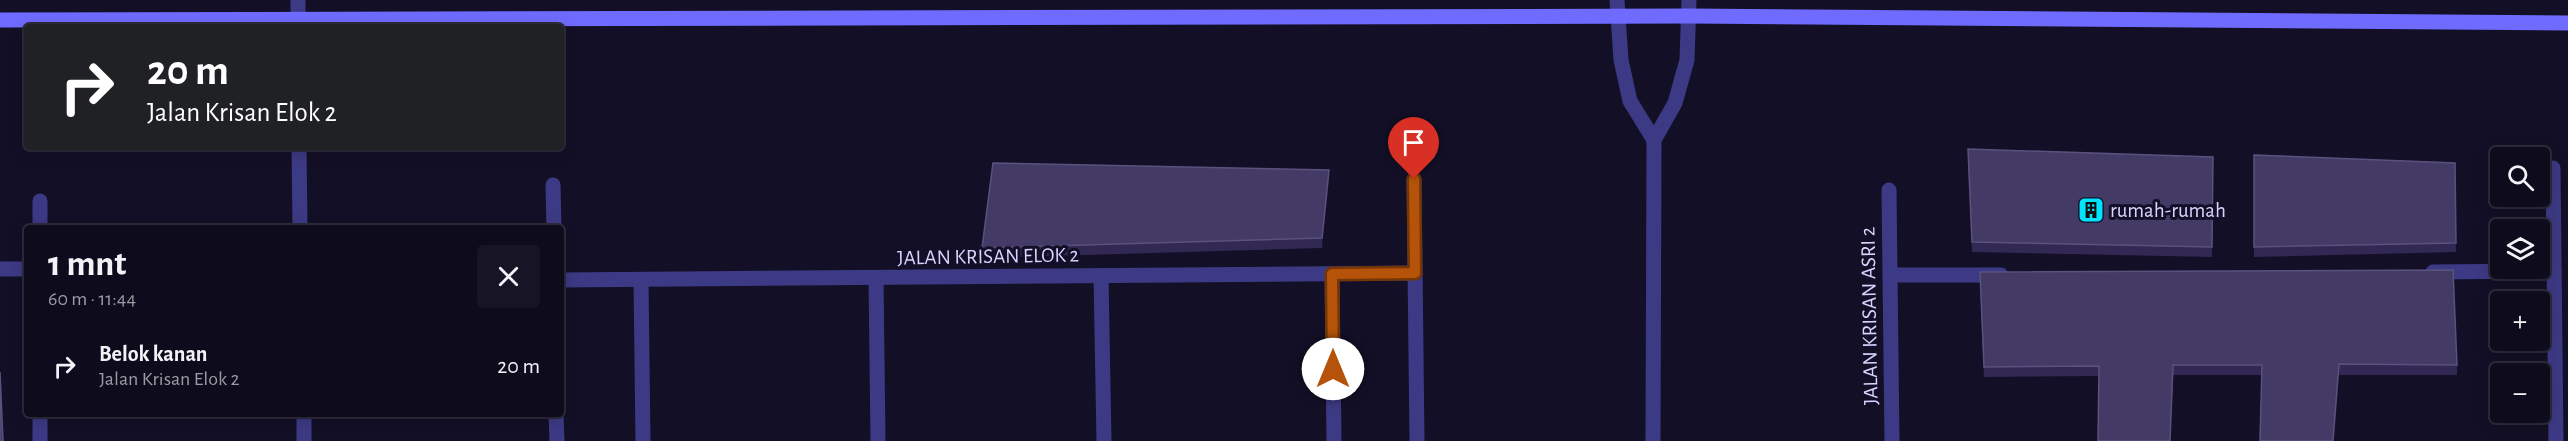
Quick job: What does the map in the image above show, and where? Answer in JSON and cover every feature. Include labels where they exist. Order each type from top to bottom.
[{"type":"street","points":[[298,0],[298,23]]},
{"type":"street","points":[[1617,0],[1621,60],[1630,101],[1654,140]]},
{"type":"street","points":[[1653,441],[1654,140],[1675,103],[1687,60],[1689,0]]},
{"type":"street","points":[[0,20],[298,23],[1689,16],[2568,23]]},
{"type":"street","points":[[299,150],[300,225]]},
{"type":"street","points":[[2553,168],[2556,441]]},
{"type":"street","points":[[1414,179],[1418,441]]},
{"type":"street","points":[[553,185],[554,225]]},
{"type":"street","name":"JALAN KRISAN ASRI 2","points":[[1889,190],[1892,441]]},
{"type":"street","points":[[40,201],[40,225]]},
{"type":"street","points":[[0,269],[24,269]]},
{"type":"street","points":[[2412,272],[2554,271]]},
{"type":"street","name":"JALAN KRISAN ELOK 2","points":[[564,280],[1415,273]]},
{"type":"street","points":[[1332,274],[1334,441]]},
{"type":"street","points":[[1890,275],[2020,275]]},
{"type":"street","points":[[1101,276],[1104,441]]},
{"type":"street","points":[[876,278],[878,441]]},
{"type":"street","points":[[641,280],[643,441]]},
{"type":"street","points":[[40,417],[40,441]]},
{"type":"street","points":[[304,417],[304,441]]},
{"type":"street","points":[[556,417],[556,441]]},
{"type":"building","name":"rumah-rumah","points":[[1968,149],[2213,157],[2212,247],[1972,242]]},
{"type":"building","points":[[2254,155],[2455,163],[2456,243],[2254,247]]},
{"type":"building","points":[[993,163],[1329,170],[1322,238],[982,248]]},
{"type":"building","points":[[2453,270],[2457,365],[2339,364],[2333,441],[2260,441],[2262,365],[2173,365],[2170,441],[2098,441],[2099,366],[1984,367],[1980,272]]},
{"type":"building","points":[[0,372],[3,441],[0,441]]},
{"type":"place","name":"rumah-rumah","points":[[2091,210]]},
{"type":"route","points":[[1333,369],[1332,274],[1415,273],[1414,179]]}]
